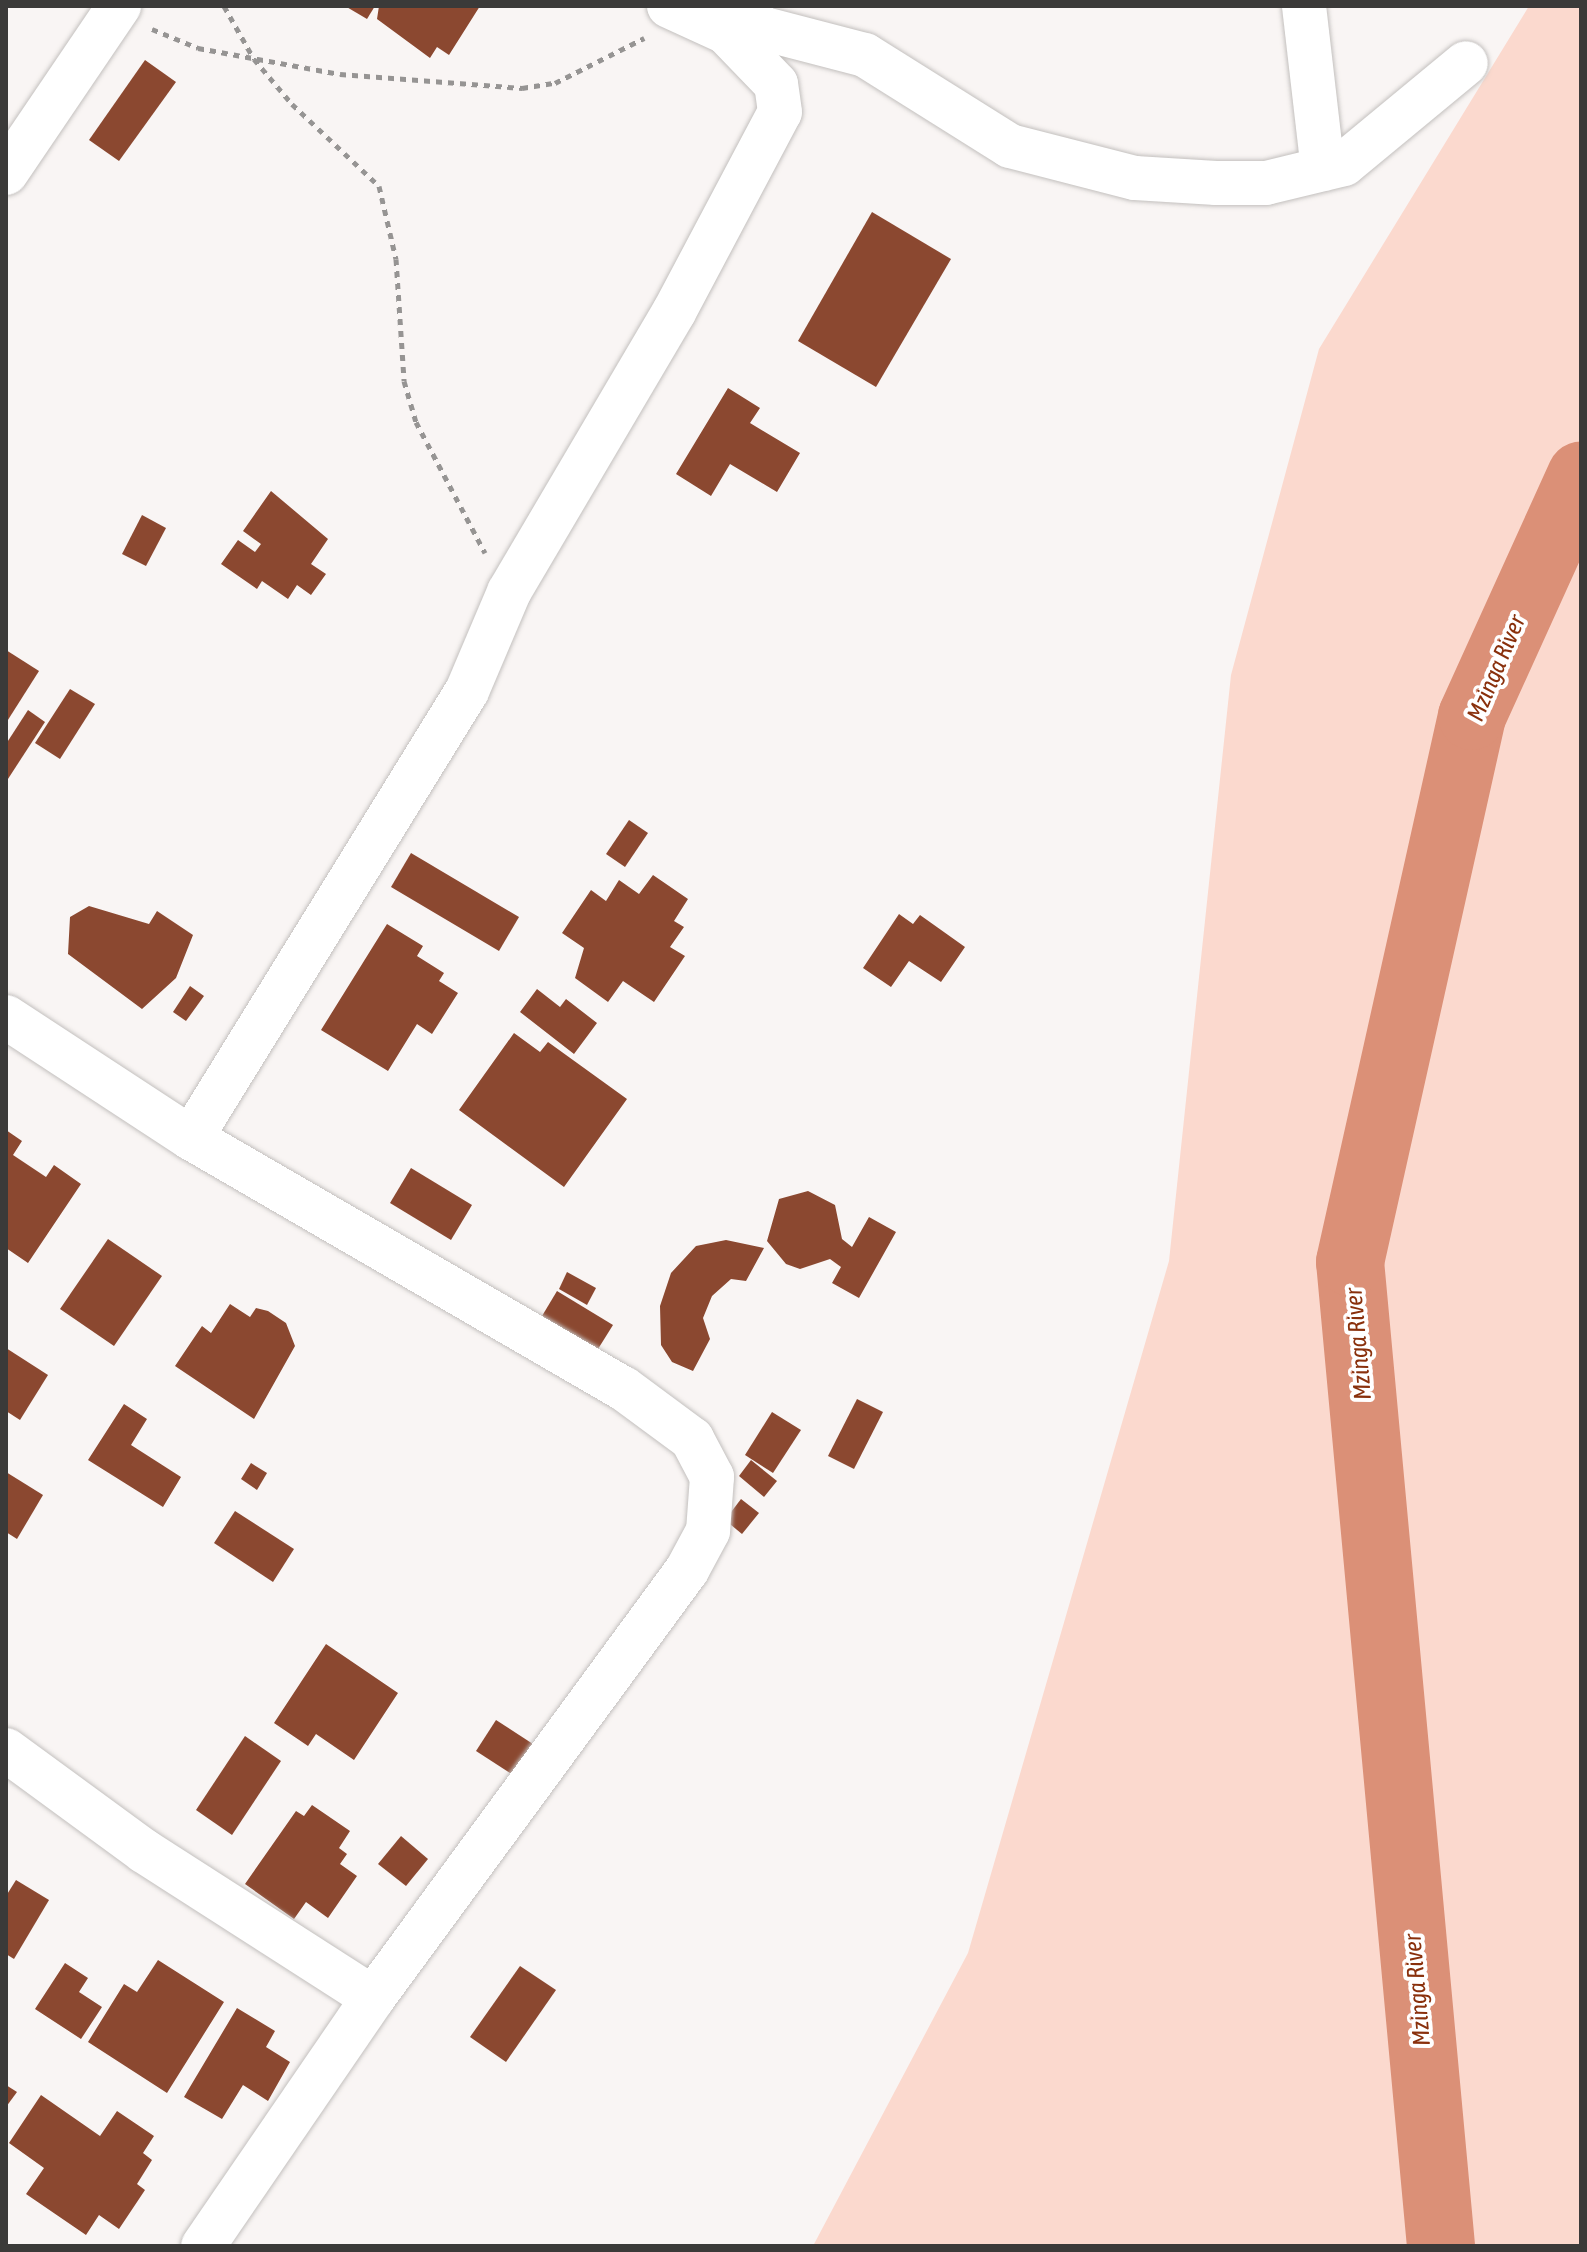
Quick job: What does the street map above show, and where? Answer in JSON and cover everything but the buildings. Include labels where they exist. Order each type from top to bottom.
[{"type":"street","points":[[1304,6],[1323,169]]},
{"type":"street","points":[[6,173],[116,9]]},
{"type":"street","points":[[664,19],[745,20],[865,55],[1010,146],[1135,178],[1266,183],[1323,169],[1393,130],[1466,63]]},
{"type":"street","points":[[191,1138],[467,691],[509,592],[674,312],[780,112],[776,84],[745,20]]},
{"type":"street","points":[[6,1017],[191,1138],[623,1388],[692,1439],[712,1477],[708,1531],[687,1570],[373,1998],[203,2246]]},
{"type":"street","points":[[6,1750],[144,1851],[373,1998]]},
{"type":"path","points":[[224,6],[254,59],[379,186],[396,259],[404,381],[416,422],[509,592]]},
{"type":"path","points":[[116,9],[198,48],[254,59],[340,74],[522,88],[555,83],[664,19]]},
{"type":"shaded area","points":[[1529,6],[1581,6],[1581,2246],[813,2246],[968,1953],[1169,1261],[1231,675],[1319,349]]},
{"type":"waterway","name":"Mzinga River","points":[[1441,2246],[1350,1262],[1472,716],[1581,476]]}]
